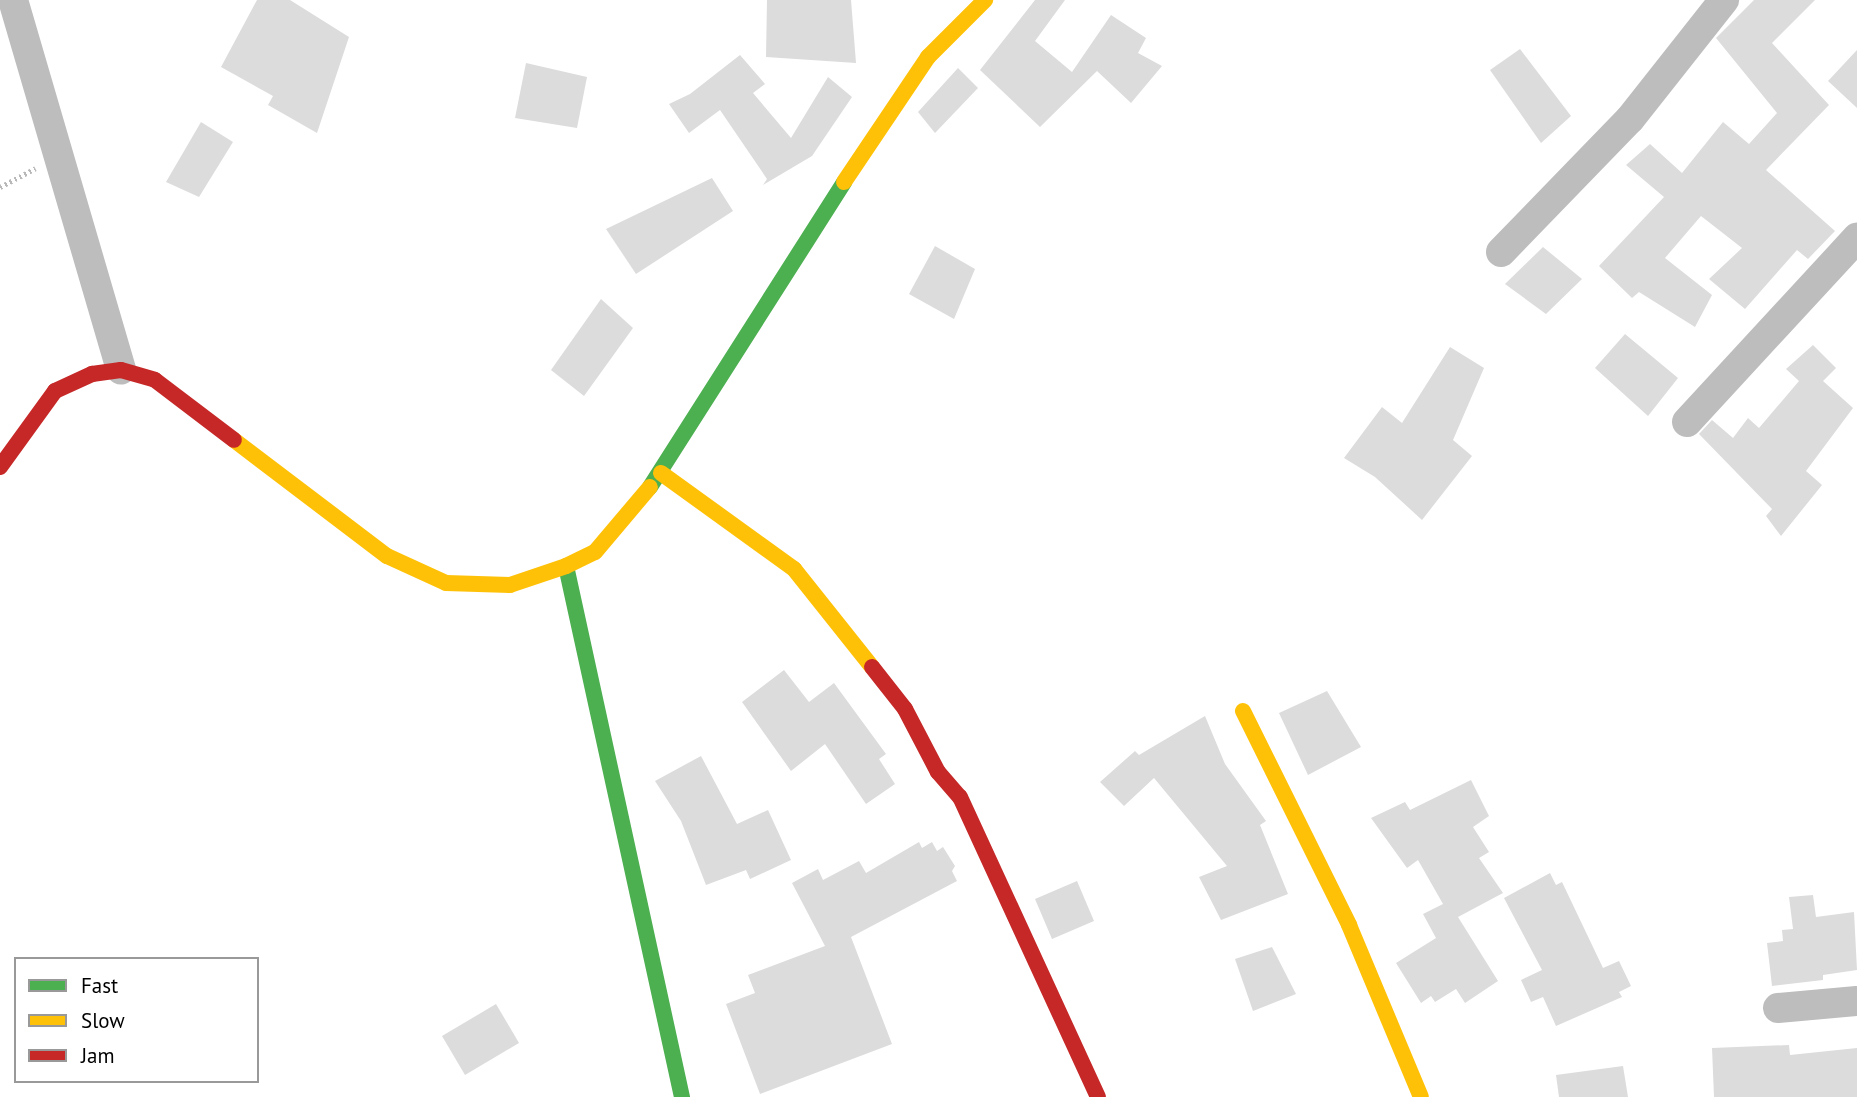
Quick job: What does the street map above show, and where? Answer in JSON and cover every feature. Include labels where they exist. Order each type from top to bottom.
[{"type":"street","points":[[13,0],[121,370]]},
{"type":"street","points":[[0,467],[55,391],[92,374],[121,370],[155,380],[387,556],[446,583],[510,585],[566,566],[595,552],[661,473],[799,248],[921,69],[985,0]]},
{"type":"street","points":[[1501,252],[1630,118],[1724,0]]},
{"type":"street","points":[[1687,422],[1857,238]]},
{"type":"street","points":[[661,473],[794,569],[905,709],[939,772],[960,797],[1098,1097]]},
{"type":"street","points":[[566,566],[682,1097]]},
{"type":"street","points":[[1243,711],[1349,925],[1421,1097]]},
{"type":"street","points":[[1778,1008],[1857,1002]]},
{"type":"building","points":[[257,0],[290,0],[349,37],[317,133],[268,105],[273,96],[221,67]]},
{"type":"building","points":[[767,0],[851,0],[856,63],[766,57]]},
{"type":"building","points":[[1035,0],[1065,0],[1035,41],[1072,72],[1111,15],[1146,38],[1138,53],[1162,66],[1131,103],[1097,71],[1040,127],[980,70]]},
{"type":"building","points":[[1754,0],[1815,0],[1772,43],[1829,105],[1766,170],[1835,231],[1808,259],[1797,250],[1745,309],[1709,279],[1742,248],[1701,216],[1665,258],[1712,295],[1695,327],[1639,292],[1632,298],[1599,266],[1664,197],[1626,165],[1650,144],[1682,173],[1723,122],[1749,144],[1777,113],[1716,38]]},
{"type":"building","points":[[1520,49],[1571,116],[1541,143],[1490,70]]},
{"type":"building","points":[[1857,50],[1857,108],[1828,81]]},
{"type":"building","points":[[740,55],[765,84],[753,93],[791,138],[828,77],[852,97],[812,156],[763,185],[767,179],[720,110],[689,133],[669,104],[690,94]]},
{"type":"building","points":[[526,63],[587,77],[577,128],[515,118]]},
{"type":"building","points":[[958,68],[978,88],[935,133],[918,112]]},
{"type":"building","points":[[201,122],[233,142],[199,197],[166,182]]},
{"type":"building","points":[[712,178],[733,211],[636,274],[606,229]]},
{"type":"building","points":[[935,246],[975,269],[954,319],[909,294]]},
{"type":"building","points":[[1543,247],[1582,279],[1546,314],[1505,284]]},
{"type":"building","points":[[601,299],[633,328],[584,396],[551,370]]},
{"type":"building","points":[[1625,334],[1678,378],[1648,416],[1595,368]]},
{"type":"building","points":[[1813,345],[1836,368],[1823,381],[1853,408],[1806,471],[1822,485],[1781,536],[1766,516],[1772,509],[1699,434],[1712,420],[1733,438],[1748,418],[1759,428],[1799,381],[1786,369]]},
{"type":"building","points":[[1450,347],[1484,368],[1453,440],[1472,456],[1422,520],[1375,477],[1344,458],[1382,407],[1402,423]]},
{"type":"building","points":[[784,670],[809,702],[834,683],[886,754],[879,759],[895,784],[866,804],[825,744],[791,771],[742,702]]},
{"type":"building","points":[[1327,691],[1361,747],[1308,775],[1279,713]]},
{"type":"building","points":[[1205,716],[1225,764],[1266,821],[1260,825],[1288,894],[1221,920],[1199,877],[1227,866],[1154,778],[1124,806],[1100,782],[1135,751],[1139,755]]},
{"type":"building","points":[[701,756],[737,824],[768,810],[791,860],[750,879],[746,870],[706,885],[681,821],[655,781]]},
{"type":"building","points":[[1471,780],[1489,816],[1473,827],[1489,852],[1479,858],[1503,893],[1458,917],[1498,981],[1465,1003],[1456,989],[1435,1002],[1431,996],[1421,1003],[1396,963],[1436,938],[1423,914],[1443,904],[1418,860],[1407,868],[1371,818],[1405,802],[1410,810]]},
{"type":"building","points":[[919,842],[922,848],[932,842],[937,851],[943,847],[955,866],[952,871],[957,881],[851,937],[892,1044],[760,1094],[726,1004],[755,993],[748,975],[825,946],[792,883],[818,869],[823,880],[859,861],[866,873]]},
{"type":"building","points":[[1550,873],[1556,885],[1562,882],[1603,968],[1619,961],[1631,986],[1619,992],[1622,997],[1556,1026],[1543,997],[1531,1002],[1521,980],[1542,970],[1504,898]]},
{"type":"building","points":[[1077,881],[1094,921],[1052,939],[1035,899]]},
{"type":"building","points":[[1813,895],[1816,917],[1854,912],[1857,970],[1823,975],[1823,980],[1772,986],[1767,943],[1783,941],[1782,930],[1793,929],[1789,897]]},
{"type":"building","points":[[1272,947],[1296,994],[1253,1011],[1235,959]]},
{"type":"building","points":[[496,1004],[519,1043],[465,1075],[442,1036]]},
{"type":"building","points":[[1789,1045],[1790,1055],[1857,1048],[1857,1097],[1714,1097],[1712,1048]]},
{"type":"building","points":[[1623,1066],[1628,1097],[1559,1097],[1556,1075]]},
{"type":"traffic: fast","points":[[650,487],[844,182]]},
{"type":"traffic: fast","points":[[566,566],[682,1097]]},
{"type":"traffic: slow","points":[[844,182],[928,57],[985,0]]},
{"type":"traffic: slow","points":[[234,440],[387,556],[446,583],[510,585],[566,566],[595,552],[650,487]]},
{"type":"traffic: slow","points":[[661,473],[794,569],[872,667]]},
{"type":"traffic: slow","points":[[1243,711],[1349,925],[1421,1097]]},
{"type":"traffic: jam","points":[[0,467],[55,391],[92,374],[121,370],[155,380],[234,440]]},
{"type":"traffic: jam","points":[[872,667],[905,709],[938,772],[960,797],[1098,1097]]}]
